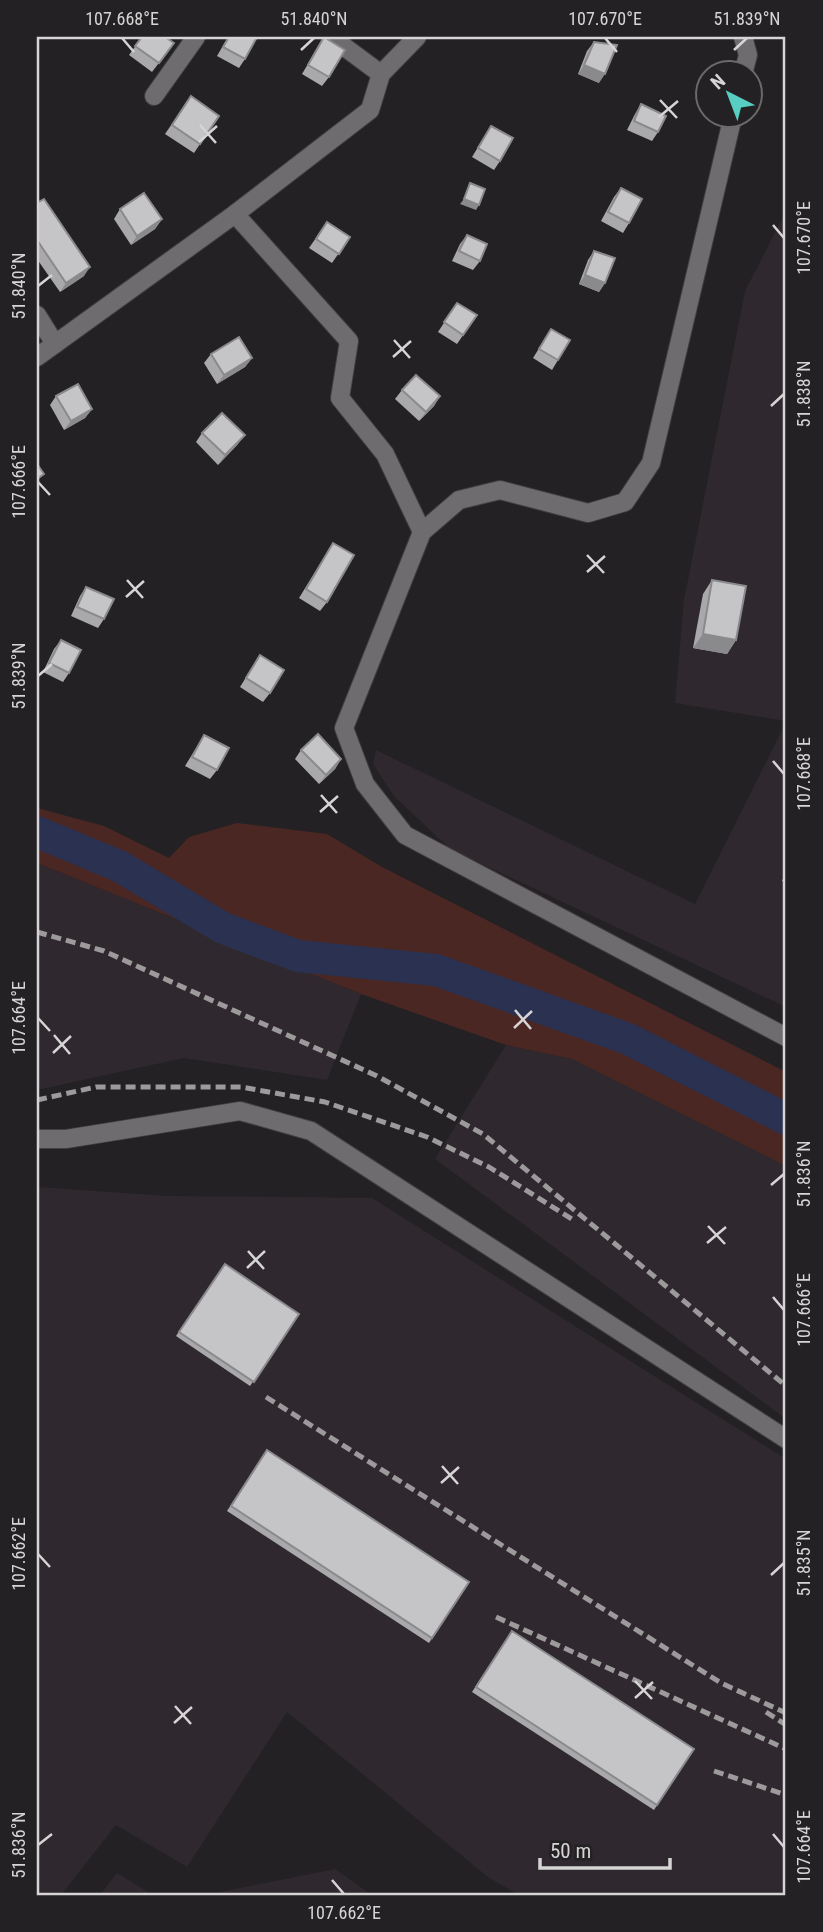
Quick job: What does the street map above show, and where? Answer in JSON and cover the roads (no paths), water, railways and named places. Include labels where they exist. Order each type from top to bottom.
[{"type":"street","points":[[154,96],[196,37]]},
{"type":"street","points":[[331,37],[381,74]]},
{"type":"street","points":[[37,357],[156,268],[234,214],[370,110],[381,74],[417,37]]},
{"type":"street","points":[[743,37],[747,60]]},
{"type":"street","points":[[730,130],[651,463],[625,502],[588,513],[500,491],[459,500],[422,532],[344,728],[365,784],[405,835],[786,1037]]},
{"type":"street","points":[[234,214],[349,341],[340,398],[385,454],[422,532]]},
{"type":"street","points":[[37,315],[55,344]]},
{"type":"street","points":[[37,1139],[66,1139],[240,1111],[311,1131],[786,1439]]},
{"type":"waterway","points":[[37,832],[119,866],[223,928],[298,956],[436,970],[628,1039],[786,1119]]},
{"type":"railway","points":[[37,932],[104,951],[377,1076],[483,1134],[786,1386]]},
{"type":"railway","points":[[37,1100],[96,1087],[241,1087],[325,1102],[427,1137],[489,1167],[575,1221]]},
{"type":"railway","points":[[266,1397],[721,1683],[786,1713]]},
{"type":"railway","points":[[496,1617],[786,1749]]},
{"type":"railway","points":[[766,1712],[786,1725]]},
{"type":"railway","points":[[714,1771],[786,1795]]}]
